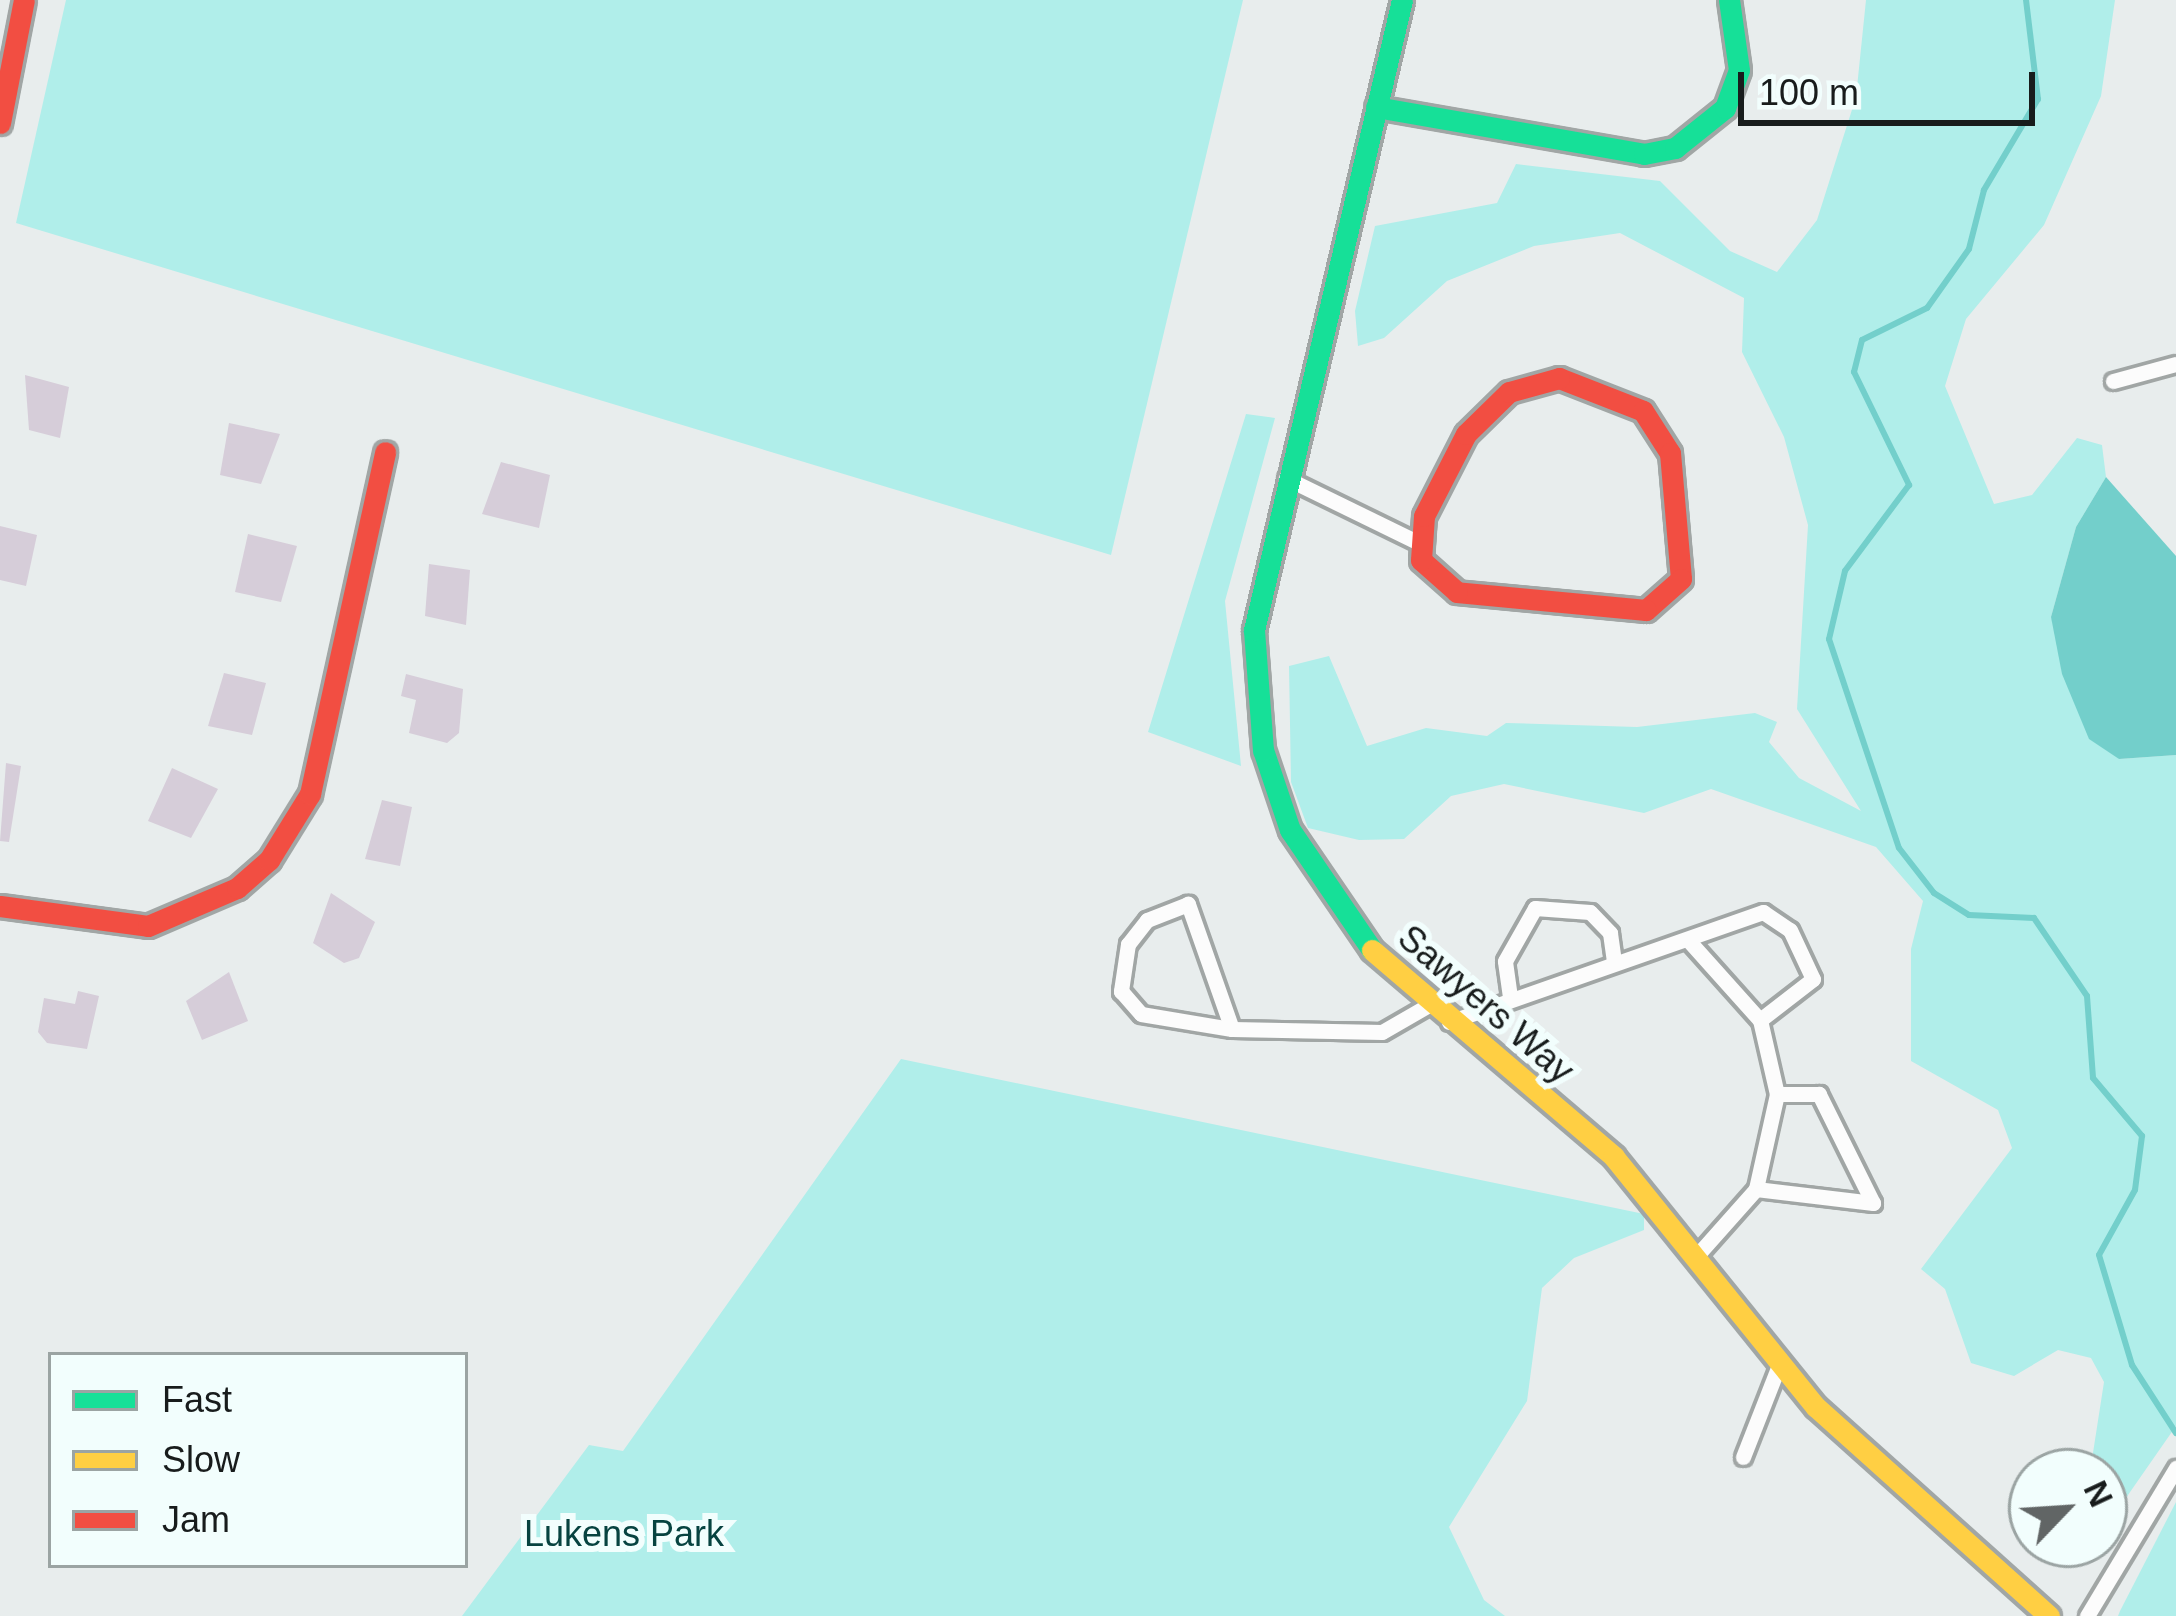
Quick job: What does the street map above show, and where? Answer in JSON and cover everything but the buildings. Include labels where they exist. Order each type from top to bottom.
[{"type":"street","points":[[0,123],[24,0]]},
{"type":"street","name":"Sawyers Way","points":[[1402,0],[1286,478],[1254,631],[1263,750],[1331,903],[1427,1006],[1614,1156],[1700,1252],[1781,1360],[1889,1480],[2049,1616]]},
{"type":"street","points":[[1376,107],[1644,154],[1675,148],[1725,108],[1739,70],[1729,0]]},
{"type":"street","points":[[2114,381],[2176,364]]},
{"type":"street","points":[[1286,478],[1415,542],[1436,581],[1457,592],[1646,610],[1681,579],[1670,453],[1622,398],[1535,381],[1466,434],[1415,542]]},
{"type":"street","points":[[0,906],[148,926],[237,888],[269,860],[310,794],[385,452]]},
{"type":"street","points":[[1232,1029],[1188,904],[1147,920],[1128,944],[1121,992],[1141,1014],[1232,1029],[1382,1032],[1427,1006]]},
{"type":"street","points":[[1510,997],[1505,961],[1535,908],[1589,912],[1610,933],[1614,962]]},
{"type":"street","points":[[1449,1022],[1763,912],[1790,929],[1813,979],[1760,1019]]},
{"type":"street","points":[[1689,940],[1760,1019],[1777,1094],[1756,1189],[1700,1252]]},
{"type":"street","points":[[1756,1189],[1873,1204],[1819,1094],[1777,1094]]},
{"type":"street","points":[[1743,1457],[1781,1360]]},
{"type":"street","points":[[2087,1616],[2176,1468]]},
{"type":"green space","points":[[66,0],[1243,0],[1111,555],[16,223]]},
{"type":"green space","points":[[1866,0],[2115,0],[2101,96],[2044,225],[1966,319],[1945,386],[1994,504],[2032,495],[2077,438],[2102,445],[2106,477],[2076,527],[2051,617],[2119,759],[2176,755],[2176,1426],[2128,1495],[2128,1448],[2094,1448],[2104,1382],[2091,1358],[2058,1350],[2014,1376],[1971,1363],[1945,1289],[1921,1269],[2012,1148],[1998,1110],[1911,1061],[1911,949],[1923,901],[1876,847],[1711,789],[1644,813],[1504,784],[1451,796],[1404,839],[1359,840],[1308,828],[1291,782],[1289,666],[1329,656],[1367,746],[1426,728],[1487,736],[1506,723],[1637,727],[1755,713],[1777,722],[1769,742],[1799,778],[1861,811],[1797,709],[1808,525],[1784,437],[1742,352],[1744,298],[1620,233],[1534,246],[1447,281],[1384,338],[1358,346],[1355,311],[1375,226],[1497,203],[1516,164],[1660,181],[1730,251],[1777,272],[1817,220],[1856,97]]},
{"type":"green space","points":[[1246,414],[1275,418],[1225,601],[1241,766],[1148,732]]},
{"type":"green space","name":"Lukens Park","points":[[901,1059],[1644,1214],[1644,1230],[1574,1258],[1542,1288],[1527,1401],[1449,1527],[1484,1600],[1505,1616],[462,1616],[589,1445],[623,1451]]},
{"type":"green space","points":[[2176,1502],[2176,1616],[2118,1616],[2120,1611]]},
{"type":"shaded area","points":[[2106,477],[2176,556],[2176,755],[2119,759],[2089,739],[2062,674],[2051,617],[2076,527]]},
{"type":"waterway","points":[[2026,0],[2038,99],[1984,190],[1969,249],[1927,308],[1862,340],[1854,372],[1909,485],[1845,571],[1829,639],[1899,848],[1934,893],[1969,915],[2034,918],[2087,996],[2093,1078],[2142,1136],[2135,1190],[2099,1255],[2132,1365],[2176,1433]]},
{"type":"traffic: fast","points":[[1372,950],[1290,830],[1263,750],[1254,630],[1402,0]]},
{"type":"traffic: fast","points":[[1376,107],[1644,154],[1675,148],[1725,108],[1739,70],[1729,0]]},
{"type":"traffic: slow","points":[[1372,950],[1614,1157],[1816,1407],[2049,1616]]},
{"type":"traffic: jam","points":[[0,123],[24,0]]},
{"type":"traffic: jam","points":[[1559,378],[1643,411],[1670,453],[1681,579],[1646,610],[1457,592],[1421,560],[1424,516],[1466,434],[1509,392],[1559,378]]},
{"type":"traffic: jam","points":[[0,906],[148,926],[237,888],[269,860],[310,794],[385,452]]}]
